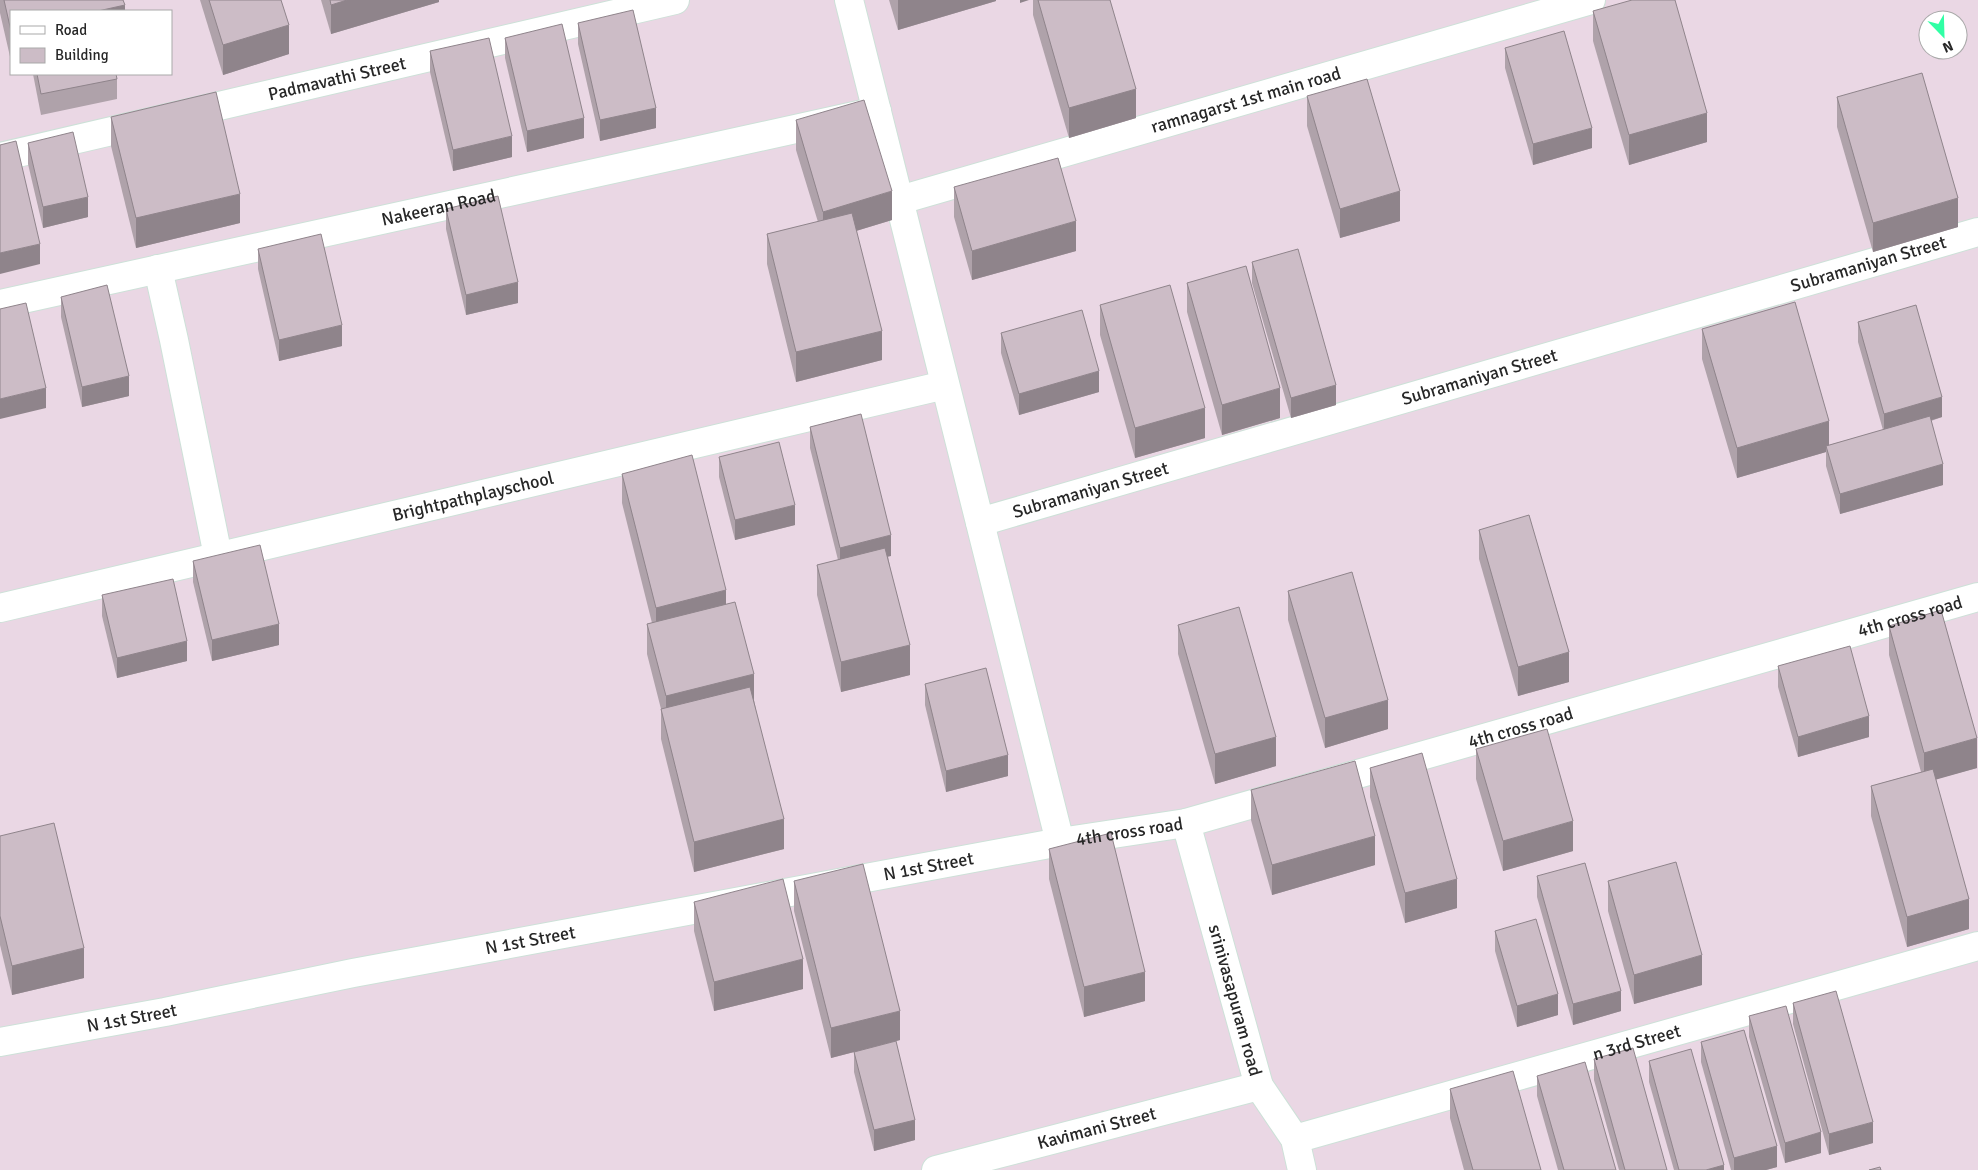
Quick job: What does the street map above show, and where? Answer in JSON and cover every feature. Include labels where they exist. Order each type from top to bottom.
[{"type":"street","name":"Padmavathi Street","points":[[2,150],[675,0]]},
{"type":"street","points":[[849,0],[1060,842]]},
{"type":"street","name":"ramnagarst 1st main road","points":[[900,200],[1592,0]]},
{"type":"street","name":"Nakeeran Road","points":[[0,304],[877,111]]},
{"type":"street","name":"Subramaniyan Street","points":[[980,522],[1978,232]]},
{"type":"street","points":[[158,269],[218,556]]},
{"type":"street","name":"Brightpathplayschool","points":[[0,608],[945,384]]},
{"type":"street","name":"4th cross road","points":[[1060,842],[1186,823],[1978,597]]},
{"type":"street","name":"srinivasapuram road","points":[[1186,823],[1259,1086],[1295,1139],[1302,1170]]},
{"type":"street","name":"N 1st Street","points":[[0,1042],[165,1012],[353,973],[1060,842]]},
{"type":"street","name":"n 3rd Street","points":[[1295,1139],[1978,946]]},
{"type":"street","name":"Kavimani Street","points":[[936,1170],[1259,1086]]},
{"type":"building","points":[[4,0],[123,0],[125,5],[102,10],[10,10],[10,27]]},
{"type":"building","points":[[209,0],[281,0],[289,25],[223,45]]},
{"type":"building","points":[[330,0],[347,0],[331,5]]},
{"type":"building","points":[[1038,0],[1110,0],[1136,89],[1069,108]]},
{"type":"building","points":[[1632,0],[1675,0],[1707,113],[1629,135],[1593,11]]},
{"type":"building","points":[[633,10],[656,108],[600,120],[578,23]]},
{"type":"building","points":[[562,24],[584,118],[527,131],[505,38]]},
{"type":"building","points":[[1564,31],[1592,128],[1533,144],[1505,48]]},
{"type":"building","points":[[489,38],[512,136],[453,150],[430,51]]},
{"type":"building","points":[[1922,73],[1958,198],[1873,223],[1837,97]]},
{"type":"building","points":[[37,75],[116,75],[117,79],[41,94]]},
{"type":"building","points":[[1367,79],[1400,191],[1340,209],[1307,96]]},
{"type":"building","points":[[216,92],[240,194],[136,218],[111,117]]},
{"type":"building","points":[[864,100],[892,191],[823,212],[796,120]]},
{"type":"building","points":[[73,132],[88,197],[43,207],[28,143]]},
{"type":"building","points":[[16,141],[40,244],[0,253],[0,145]]},
{"type":"building","points":[[1058,158],[1076,221],[972,251],[954,187]]},
{"type":"building","points":[[498,196],[518,282],[466,295],[446,209]]},
{"type":"building","points":[[852,213],[882,331],[796,352],[767,234]]},
{"type":"building","points":[[321,234],[342,325],[279,340],[258,249]]},
{"type":"building","points":[[1298,249],[1336,385],[1291,398],[1252,262]]},
{"type":"building","points":[[1246,266],[1280,388],[1222,405],[1187,283]]},
{"type":"building","points":[[107,285],[129,376],[82,387],[61,297]]},
{"type":"building","points":[[1170,285],[1205,408],[1135,428],[1100,305]]},
{"type":"building","points":[[1795,302],[1829,421],[1737,448],[1702,329]]},
{"type":"building","points":[[26,303],[46,388],[0,399],[0,309]]},
{"type":"building","points":[[1916,305],[1942,397],[1884,414],[1858,322]]},
{"type":"building","points":[[1082,310],[1099,371],[1019,394],[1001,333]]},
{"type":"building","points":[[861,414],[891,535],[840,548],[810,427]]},
{"type":"building","points":[[1930,416],[1943,464],[1840,494],[1826,446]]},
{"type":"building","points":[[779,442],[795,505],[735,520],[719,457]]},
{"type":"building","points":[[692,455],[726,590],[656,608],[622,474]]},
{"type":"building","points":[[1529,515],[1569,652],[1518,667],[1479,530]]},
{"type":"building","points":[[260,545],[279,624],[212,640],[193,561]]},
{"type":"building","points":[[885,548],[910,645],[841,662],[817,565]]},
{"type":"building","points":[[1352,572],[1388,700],[1325,718],[1288,591]]},
{"type":"building","points":[[173,579],[187,641],[117,658],[102,595]]},
{"type":"building","points":[[735,602],[754,674],[666,696],[647,624]]},
{"type":"building","points":[[1239,607],[1276,737],[1215,754],[1178,625]]},
{"type":"building","points":[[1941,610],[1977,738],[1924,753],[1889,626]]},
{"type":"building","points":[[1850,646],[1869,716],[1798,737],[1778,666]]},
{"type":"building","points":[[986,668],[1008,755],[946,771],[925,684]]},
{"type":"building","points":[[750,687],[784,819],[694,842],[661,709]]},
{"type":"building","points":[[1547,729],[1573,821],[1503,841],[1476,749]]},
{"type":"building","points":[[1422,753],[1457,879],[1405,893],[1370,768]]},
{"type":"building","points":[[1355,761],[1375,836],[1272,865],[1251,790]]},
{"type":"building","points":[[1933,769],[1969,899],[1907,917],[1871,786]]},
{"type":"building","points":[[54,823],[84,948],[12,966],[0,916],[0,836]]},
{"type":"building","points":[[1111,833],[1145,972],[1084,987],[1049,849]]},
{"type":"building","points":[[1676,862],[1702,955],[1634,975],[1608,881]]},
{"type":"building","points":[[1585,863],[1621,991],[1573,1004],[1537,876]]},
{"type":"building","points":[[863,864],[900,1011],[831,1028],[794,881]]},
{"type":"building","points":[[783,879],[803,959],[714,982],[694,902]]},
{"type":"building","points":[[1536,919],[1558,994],[1517,1006],[1495,931]]},
{"type":"building","points":[[1836,991],[1873,1122],[1829,1134],[1793,1003]]},
{"type":"building","points":[[1786,1006],[1821,1132],[1785,1143],[1749,1016]]},
{"type":"building","points":[[1744,1030],[1777,1146],[1734,1158],[1701,1042]]},
{"type":"building","points":[[896,1041],[915,1120],[874,1130],[854,1052]]},
{"type":"building","points":[[1633,1048],[1667,1170],[1625,1170],[1594,1059]]},
{"type":"building","points":[[1691,1049],[1724,1165],[1706,1170],[1679,1170],[1649,1061]]},
{"type":"building","points":[[1585,1062],[1616,1170],[1564,1170],[1537,1076]]},
{"type":"building","points":[[1513,1071],[1541,1170],[1473,1170],[1450,1089]]},
{"type":"building","points":[[1880,1167],[1881,1170],[1869,1170]]}]
